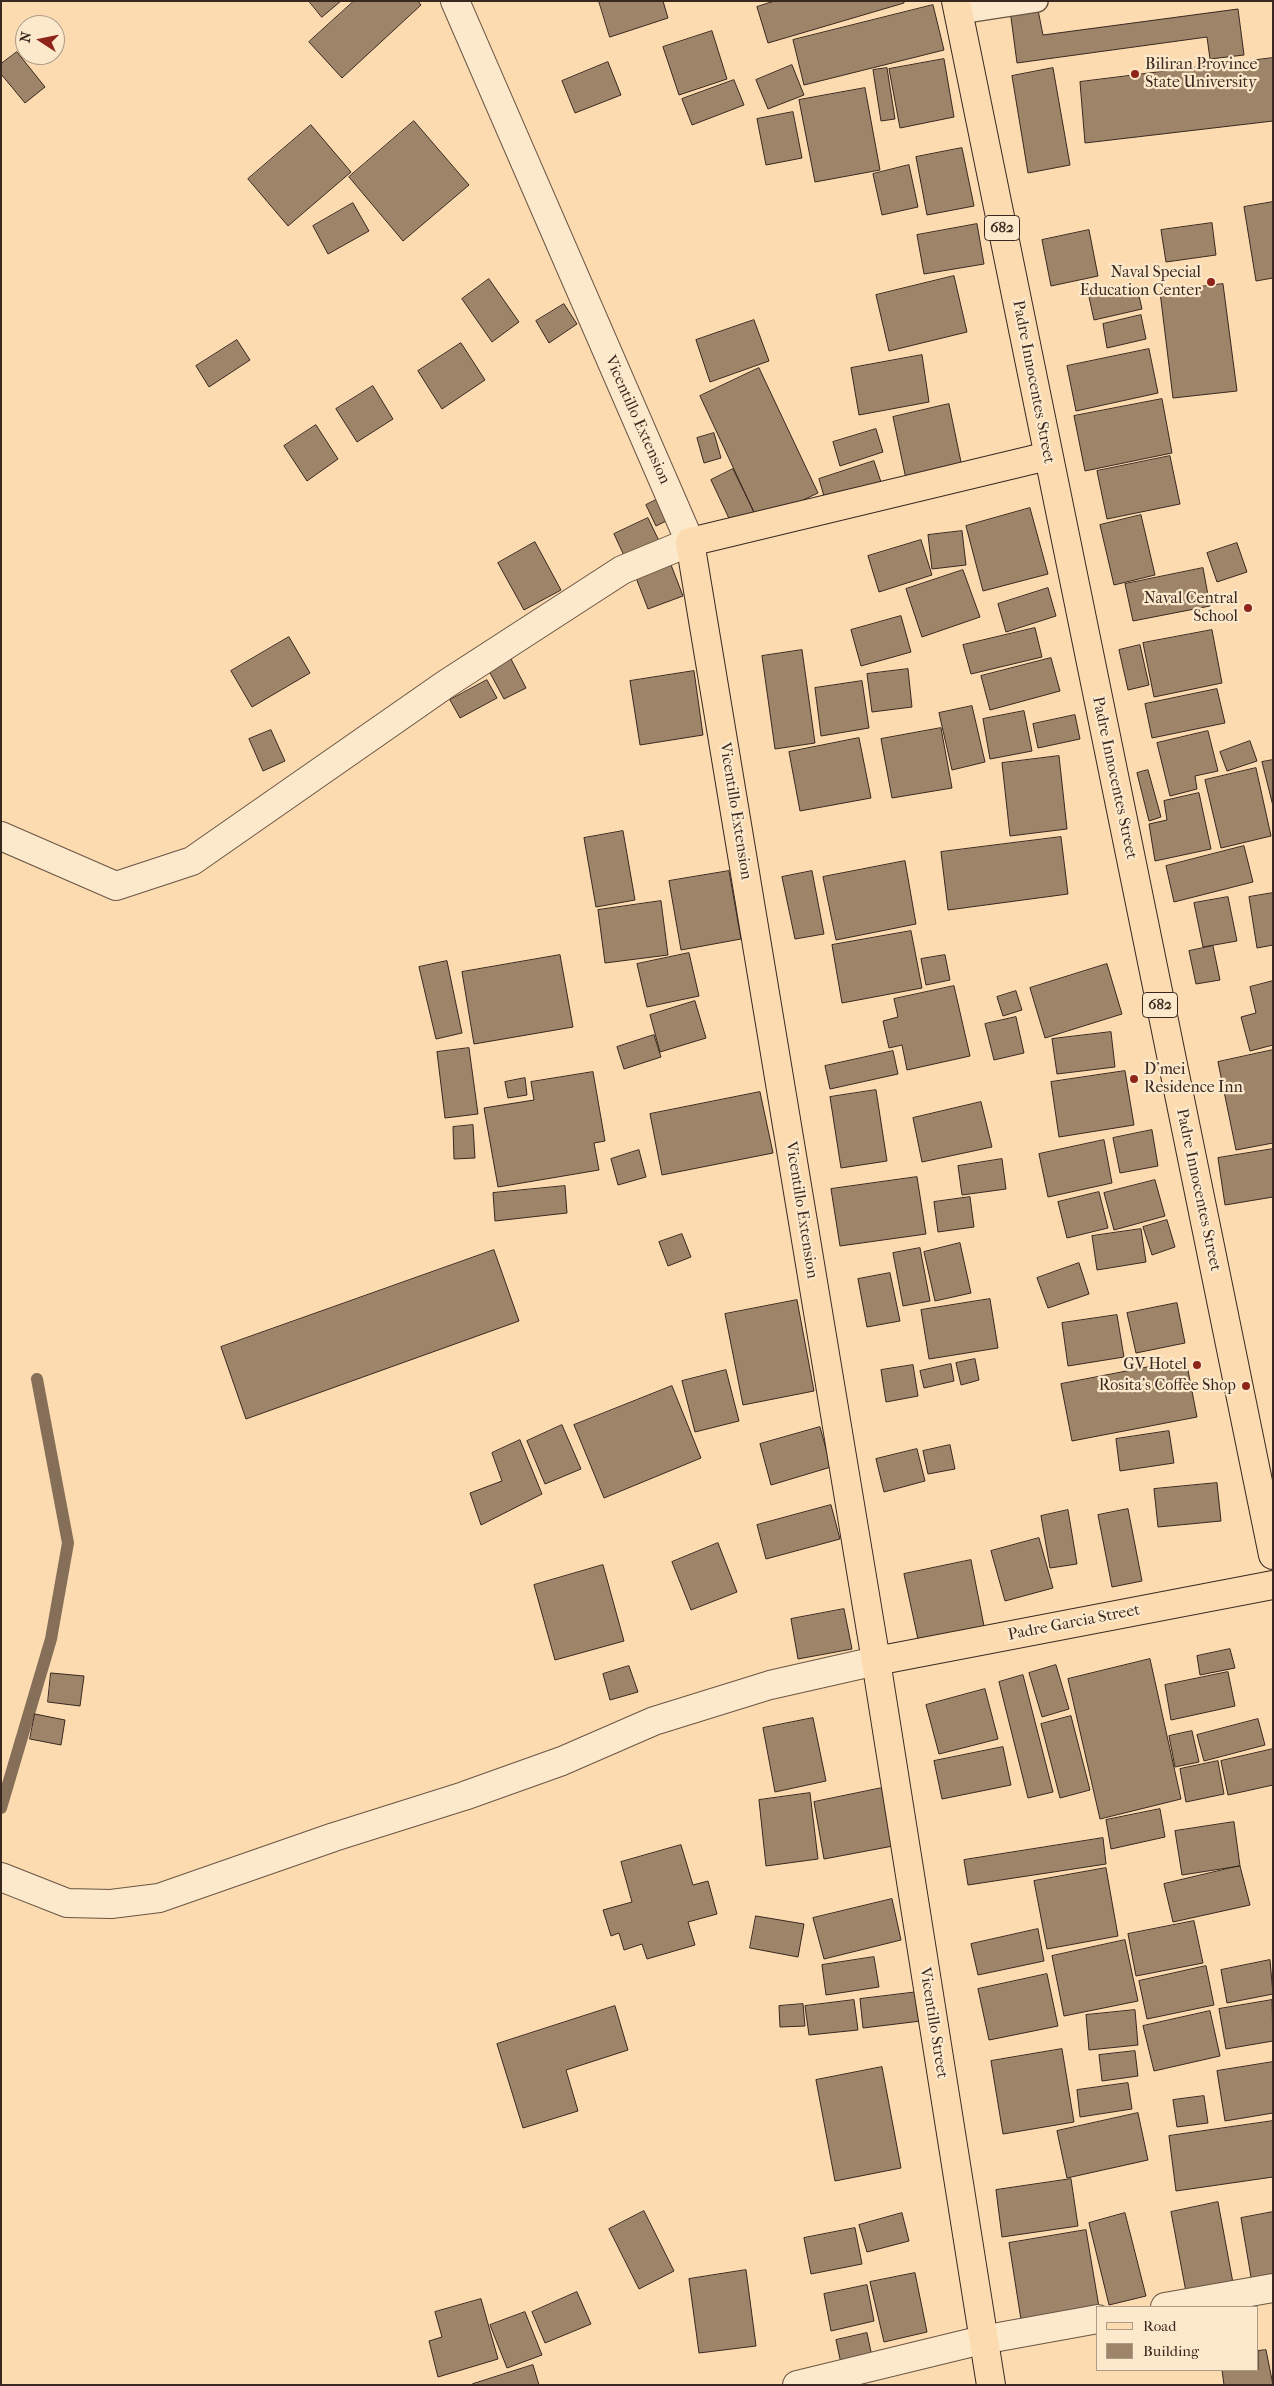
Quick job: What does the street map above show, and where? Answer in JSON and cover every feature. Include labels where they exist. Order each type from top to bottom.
[{"type":"main road","name":"Padre Innocentes Street","points":[[957,7],[1273,1555]]},
{"type":"main road","points":[[690,542],[1048,456]]},
{"type":"main road","name":"Vicentillo Extension","points":[[690,542],[876,1661]]},
{"type":"main road","name":"Padre Garcia Street","points":[[876,1661],[1273,1585]]},
{"type":"main road","name":"Vicentillo Street","points":[[876,1661],[982,2340],[991,2385]]},
{"type":"street","name":"Vicentillo Extension","points":[[455,1],[690,542]]},
{"type":"street","points":[[1,836],[116,886],[192,861],[446,684],[622,570],[690,542]]},
{"type":"street","points":[[1,1877],[67,1903],[112,1904],[158,1898],[334,1837],[473,1793],[562,1760],[654,1722],[770,1685],[876,1661]]},
{"type":"street","points":[[1171,2306],[1273,2288]]},
{"type":"street","points":[[797,2385],[982,2340],[1096,2319]]},
{"type":"lane","points":[[957,7],[1037,1]]},
{"type":"building","points":[[309,1],[341,1],[322,17]]},
{"type":"building","points":[[354,1],[418,1],[421,5],[342,78],[309,42]]},
{"type":"building","points":[[599,1],[663,1],[668,18],[610,37]]},
{"type":"building","points":[[775,1],[904,1],[904,3],[768,43],[757,7]]},
{"type":"building","points":[[933,5],[944,50],[804,85],[793,40]]},
{"type":"building","points":[[1037,5],[1043,35],[1238,9],[1244,55],[1210,59],[1207,37],[1017,63],[1010,10]]},
{"type":"building","points":[[712,31],[727,79],[679,95],[663,47]]},
{"type":"building","points":[[15,54],[15,65],[27,65],[45,87],[25,103],[1,74],[1,64]]},
{"type":"building","points":[[1273,58],[1273,121],[1085,143],[1080,82]]},
{"type":"building","points":[[944,59],[954,117],[900,128],[889,69]]},
{"type":"building","points":[[608,62],[621,95],[575,113],[562,81]]},
{"type":"building","points":[[792,65],[804,95],[768,109],[756,80]]},
{"type":"building","points":[[887,68],[895,119],[881,121],[873,70]]},
{"type":"building","points":[[1053,68],[1070,165],[1028,173],[1012,76]]},
{"type":"building","points":[[734,80],[744,105],[692,125],[682,99]]},
{"type":"building","points":[[865,88],[880,170],[815,182],[799,100]]},
{"type":"building","points":[[793,112],[802,158],[766,165],[757,119]]},
{"type":"building","points":[[414,121],[469,185],[403,241],[349,177]]},
{"type":"building","points":[[311,125],[351,172],[288,226],[248,179]]},
{"type":"building","points":[[962,148],[974,206],[927,215],[916,157]]},
{"type":"building","points":[[909,165],[918,207],[882,215],[873,174]]},
{"type":"building","points":[[1273,202],[1273,278],[1256,281],[1244,207]]},
{"type":"building","points":[[353,203],[369,231],[328,254],[313,226]]},
{"type":"building","points":[[1212,223],[1216,255],[1166,262],[1161,230]]},
{"type":"building","points":[[977,224],[984,264],[924,274],[917,235]]},
{"type":"building","points":[[1089,230],[1098,276],[1051,286],[1042,240]]},
{"type":"building","points":[[954,276],[967,332],[889,351],[876,295]]},
{"type":"building","points":[[489,279],[519,322],[492,342],[462,299]]},
{"type":"building","points":[[1223,284],[1237,391],[1173,398],[1160,292]]},
{"type":"building","points":[[1137,287],[1142,309],[1094,320],[1089,297]]},
{"type":"building","points":[[564,304],[577,324],[549,343],[536,321]]},
{"type":"building","points":[[1141,315],[1146,339],[1107,348],[1103,324]]},
{"type":"building","points":[[754,320],[769,361],[710,382],[696,340]]},
{"type":"building","points":[[237,340],[250,360],[209,387],[196,366]]},
{"type":"building","points":[[461,343],[485,380],[442,409],[418,371]]},
{"type":"building","points":[[1149,349],[1158,393],[1076,411],[1067,366]]},
{"type":"building","points":[[922,355],[929,402],[859,415],[851,368]]},
{"type":"building","points":[[759,368],[818,493],[758,521],[700,396]]},
{"type":"building","points":[[373,386],[393,419],[357,442],[336,409]]},
{"type":"building","points":[[1162,399],[1172,453],[1085,471],[1074,416]]},
{"type":"building","points":[[949,404],[962,467],[906,479],[893,417]]},
{"type":"building","points":[[316,425],[338,459],[307,481],[284,446]]},
{"type":"building","points":[[876,429],[883,452],[840,466],[833,442]]},
{"type":"building","points":[[714,433],[721,458],[704,463],[697,438]]},
{"type":"building","points":[[1170,456],[1180,504],[1107,519],[1097,471]]},
{"type":"building","points":[[874,461],[882,485],[826,503],[819,479]]},
{"type":"building","points":[[733,469],[756,516],[733,527],[711,480]]},
{"type":"building","points":[[664,496],[674,517],[656,526],[646,505]]},
{"type":"building","points":[[1030,508],[1048,574],[983,591],[966,526]]},
{"type":"building","points":[[1141,515],[1155,575],[1114,585],[1100,525]]},
{"type":"building","points":[[648,518],[661,545],[627,562],[614,534]]},
{"type":"building","points":[[962,531],[966,565],[932,569],[928,535]]},
{"type":"building","points":[[921,540],[932,575],[879,592],[868,556]]},
{"type":"building","points":[[535,542],[561,590],[524,610],[498,563]]},
{"type":"building","points":[[1237,543],[1247,572],[1217,582],[1207,553]]},
{"type":"building","points":[[668,557],[683,596],[648,609],[633,570]]},
{"type":"building","points":[[1203,568],[1210,606],[1133,621],[1125,584]]},
{"type":"building","points":[[963,570],[980,617],[922,637],[906,589]]},
{"type":"building","points":[[1048,588],[1056,616],[1006,632],[998,604]]},
{"type":"building","points":[[901,616],[911,652],[861,666],[851,630]]},
{"type":"building","points":[[1035,628],[1042,657],[971,674],[963,645]]},
{"type":"building","points":[[1212,630],[1222,683],[1154,697],[1143,643]]},
{"type":"building","points":[[289,637],[310,673],[252,707],[231,671]]},
{"type":"building","points":[[1140,645],[1149,685],[1128,690],[1119,650]]},
{"type":"building","points":[[802,650],[815,743],[775,749],[762,656]]},
{"type":"building","points":[[1051,658],[1060,691],[990,710],[981,676]]},
{"type":"building","points":[[511,659],[526,688],[504,699],[489,671]]},
{"type":"building","points":[[908,669],[912,707],[872,712],[867,674]]},
{"type":"building","points":[[694,671],[703,735],[640,745],[630,681]]},
{"type":"building","points":[[487,680],[497,698],[460,718],[450,700]]},
{"type":"building","points":[[862,681],[869,728],[821,736],[815,688]]},
{"type":"building","points":[[1217,689],[1225,723],[1152,738],[1145,704]]},
{"type":"building","points":[[972,706],[985,762],[952,770],[939,713]]},
{"type":"building","points":[[1024,711],[1032,751],[990,759],[983,719]]},
{"type":"building","points":[[1075,715],[1080,739],[1038,748],[1033,724]]},
{"type":"building","points":[[941,728],[952,788],[892,798],[881,739]]},
{"type":"building","points":[[271,730],[285,761],[263,771],[249,739]]},
{"type":"building","points":[[1208,731],[1218,771],[1195,776],[1197,789],[1170,796],[1157,743]]},
{"type":"building","points":[[859,738],[871,798],[800,811],[789,752]]},
{"type":"building","points":[[1250,741],[1257,761],[1227,771],[1220,752]]},
{"type":"building","points":[[1059,756],[1067,829],[1010,836],[1002,763]]},
{"type":"building","points":[[1273,760],[1273,806],[1262,762]]},
{"type":"building","points":[[1256,768],[1271,836],[1221,848],[1205,780]]},
{"type":"building","points":[[1148,770],[1161,817],[1149,821],[1137,773]]},
{"type":"building","points":[[1199,793],[1211,849],[1155,861],[1149,824],[1167,820],[1164,801]]},
{"type":"building","points":[[623,831],[635,900],[596,907],[584,838]]},
{"type":"building","points":[[1061,837],[1068,894],[948,910],[941,852]]},
{"type":"building","points":[[1244,846],[1253,882],[1174,902],[1166,866]]},
{"type":"building","points":[[905,861],[916,924],[836,940],[823,877]]},
{"type":"building","points":[[729,871],[741,939],[681,950],[669,881]]},
{"type":"building","points":[[812,871],[824,934],[795,939],[782,877]]},
{"type":"building","points":[[1273,893],[1273,945],[1257,948],[1249,897]]},
{"type":"building","points":[[1228,897],[1237,941],[1203,947],[1194,903]]},
{"type":"building","points":[[661,901],[668,955],[605,963],[598,910]]},
{"type":"building","points":[[911,931],[922,988],[842,1003],[832,945]]},
{"type":"building","points":[[1213,946],[1220,980],[1196,984],[1189,951]]},
{"type":"building","points":[[689,953],[699,996],[647,1007],[637,964]]},
{"type":"building","points":[[560,955],[573,1027],[474,1044],[462,972]]},
{"type":"building","points":[[945,955],[950,980],[926,985],[921,959]]},
{"type":"building","points":[[447,961],[462,1033],[436,1039],[419,967]]},
{"type":"building","points":[[1107,964],[1122,1014],[1045,1038],[1030,988]]},
{"type":"building","points":[[1273,981],[1273,1045],[1250,1051],[1241,1017],[1256,1013],[1250,987]]},
{"type":"building","points":[[954,986],[970,1056],[907,1070],[902,1045],[889,1048],[883,1021],[898,1017],[894,999]]},
{"type":"building","points":[[1016,991],[1022,1010],[1003,1016],[997,997]]},
{"type":"building","points":[[695,1001],[706,1038],[660,1052],[650,1015]]},
{"type":"building","points":[[1016,1017],[1024,1053],[994,1060],[985,1024]]},
{"type":"building","points":[[1111,1032],[1115,1067],[1057,1074],[1052,1039]]},
{"type":"building","points":[[654,1035],[661,1057],[624,1069],[617,1047]]},
{"type":"building","points":[[469,1048],[478,1114],[445,1118],[437,1052]]},
{"type":"building","points":[[1273,1050],[1273,1143],[1236,1150],[1218,1062]]},
{"type":"building","points":[[893,1051],[898,1074],[830,1089],[825,1066]]},
{"type":"building","points":[[1125,1071],[1134,1125],[1059,1137],[1051,1082]]},
{"type":"building","points":[[593,1072],[605,1141],[594,1143],[599,1170],[498,1187],[484,1108],[534,1100],[531,1082]]},
{"type":"building","points":[[525,1078],[527,1095],[508,1098],[505,1082]]},
{"type":"building","points":[[876,1090],[887,1161],[841,1168],[830,1097]]},
{"type":"building","points":[[760,1092],[773,1153],[662,1175],[650,1114]]},
{"type":"building","points":[[981,1102],[992,1147],[922,1162],[913,1118]]},
{"type":"building","points":[[473,1125],[475,1158],[454,1159],[453,1127]]},
{"type":"building","points":[[1152,1130],[1158,1166],[1120,1173],[1113,1138]]},
{"type":"building","points":[[1104,1140],[1112,1183],[1048,1197],[1039,1154]]},
{"type":"building","points":[[1273,1149],[1273,1197],[1225,1205],[1218,1158]]},
{"type":"building","points":[[639,1150],[646,1177],[618,1185],[611,1159]]},
{"type":"building","points":[[1002,1159],[1006,1189],[962,1195],[958,1166]]},
{"type":"building","points":[[917,1177],[926,1234],[840,1246],[831,1189]]},
{"type":"building","points":[[1155,1180],[1165,1216],[1114,1230],[1104,1193]]},
{"type":"building","points":[[565,1186],[567,1213],[495,1221],[493,1193]]},
{"type":"building","points":[[1099,1192],[1108,1228],[1067,1238],[1058,1202]]},
{"type":"building","points":[[970,1197],[974,1227],[938,1232],[934,1202]]},
{"type":"building","points":[[1167,1220],[1175,1247],[1152,1255],[1143,1227]]},
{"type":"building","points":[[1141,1229],[1146,1262],[1097,1270],[1092,1236]]},
{"type":"building","points":[[682,1234],[691,1257],[668,1266],[659,1242]]},
{"type":"building","points":[[960,1243],[971,1293],[935,1301],[924,1252]]},
{"type":"building","points":[[920,1248],[930,1301],[903,1306],[893,1253]]},
{"type":"building","points":[[494,1250],[519,1321],[246,1419],[221,1347]]},
{"type":"building","points":[[1079,1263],[1089,1294],[1048,1308],[1037,1278]]},
{"type":"building","points":[[890,1273],[900,1321],[867,1327],[858,1279]]},
{"type":"building","points":[[990,1299],[998,1348],[929,1359],[921,1310]]},
{"type":"building","points":[[797,1300],[814,1391],[743,1405],[725,1314]]},
{"type":"building","points":[[1177,1303],[1185,1343],[1136,1353],[1127,1313]]},
{"type":"building","points":[[1117,1315],[1124,1357],[1068,1366],[1062,1323]]},
{"type":"building","points":[[975,1359],[979,1380],[961,1385],[956,1363]]},
{"type":"building","points":[[1186,1360],[1197,1417],[1072,1441],[1061,1384]]},
{"type":"building","points":[[951,1364],[954,1381],[924,1388],[920,1371]]},
{"type":"building","points":[[913,1365],[918,1396],[886,1402],[881,1370]]},
{"type":"building","points":[[726,1370],[739,1421],[695,1432],[682,1381]]},
{"type":"building","points":[[672,1386],[701,1458],[604,1498],[574,1425]]},
{"type":"building","points":[[562,1425],[581,1469],[545,1484],[527,1441]]},
{"type":"building","points":[[820,1427],[831,1467],[771,1485],[760,1444]]},
{"type":"building","points":[[1169,1431],[1174,1463],[1120,1471],[1116,1439]]},
{"type":"building","points":[[520,1440],[542,1494],[481,1525],[470,1493],[502,1481],[492,1453]]},
{"type":"building","points":[[950,1445],[955,1469],[928,1474],[923,1451]]},
{"type":"building","points":[[917,1449],[925,1481],[884,1492],[876,1459]]},
{"type":"building","points":[[1217,1483],[1221,1521],[1158,1527],[1154,1489]]},
{"type":"building","points":[[831,1505],[840,1539],[766,1559],[757,1525]]},
{"type":"building","points":[[1128,1509],[1142,1581],[1112,1587],[1098,1515]]},
{"type":"building","points":[[1068,1510],[1077,1564],[1050,1568],[1041,1516]]},
{"type":"building","points":[[1039,1538],[1053,1588],[1005,1601],[991,1551]]},
{"type":"building","points":[[718,1543],[737,1592],[691,1610],[672,1562]]},
{"type":"building","points":[[971,1560],[985,1631],[919,1644],[904,1574]]},
{"type":"building","points":[[603,1565],[624,1641],[555,1660],[534,1585]]},
{"type":"building","points":[[844,1609],[852,1649],[798,1659],[791,1619]]},
{"type":"building","points":[[1230,1649],[1235,1668],[1200,1675],[1197,1656]]},
{"type":"building","points":[[1150,1659],[1181,1799],[1100,1819],[1068,1679]]},
{"type":"building","points":[[1056,1665],[1069,1709],[1042,1717],[1029,1673]]},
{"type":"building","points":[[629,1666],[638,1692],[610,1700],[603,1674]]},
{"type":"building","points":[[1228,1672],[1235,1706],[1171,1720],[1165,1685]]},
{"type":"building","points":[[51,1673],[84,1676],[80,1706],[48,1702]]},
{"type":"building","points":[[1023,1675],[1053,1792],[1028,1798],[999,1682]]},
{"type":"building","points":[[985,1689],[998,1739],[939,1754],[926,1705]]},
{"type":"building","points":[[35,1714],[65,1720],[61,1745],[30,1739]]},
{"type":"building","points":[[1071,1716],[1090,1790],[1060,1798],[1041,1724]]},
{"type":"building","points":[[813,1718],[826,1781],[775,1792],[763,1728]]},
{"type":"building","points":[[1258,1719],[1265,1745],[1204,1761],[1197,1735]]},
{"type":"building","points":[[1192,1731],[1199,1762],[1175,1767],[1169,1736]]},
{"type":"building","points":[[1003,1747],[1011,1785],[942,1799],[934,1761]]},
{"type":"building","points":[[1273,1749],[1273,1785],[1228,1795],[1221,1761]]},
{"type":"building","points":[[1218,1761],[1224,1794],[1186,1802],[1180,1769]]},
{"type":"building","points":[[882,1788],[893,1846],[824,1859],[814,1802]]},
{"type":"building","points":[[810,1793],[818,1859],[766,1866],[759,1800]]},
{"type":"building","points":[[1160,1809],[1165,1837],[1111,1849],[1106,1820]]},
{"type":"building","points":[[1234,1822],[1240,1866],[1182,1875],[1175,1831]]},
{"type":"building","points":[[1103,1838],[1106,1864],[968,1885],[964,1860]]},
{"type":"building","points":[[681,1845],[693,1885],[708,1881],[717,1914],[688,1922],[695,1945],[647,1959],[642,1944],[624,1950],[619,1933],[611,1936],[603,1910],[632,1902],[621,1862]]},
{"type":"building","points":[[1240,1866],[1250,1905],[1173,1922],[1164,1884]]},
{"type":"building","points":[[1106,1868],[1118,1936],[1047,1949],[1034,1881]]},
{"type":"building","points":[[892,1899],[901,1940],[824,1959],[813,1918]]},
{"type":"building","points":[[756,1916],[804,1924],[798,1957],[750,1948]]},
{"type":"building","points":[[1194,1921],[1203,1963],[1136,1976],[1128,1934]]},
{"type":"building","points":[[1038,1929],[1044,1961],[978,1975],[971,1944]]},
{"type":"building","points":[[1125,1940],[1138,2001],[1064,2016],[1052,1956]]},
{"type":"building","points":[[874,1957],[879,1987],[826,1995],[822,1965]]},
{"type":"building","points":[[1270,1960],[1273,1994],[1227,2003],[1221,1970]]},
{"type":"building","points":[[1206,1966],[1214,2005],[1147,2019],[1139,1981]]},
{"type":"building","points":[[1047,1974],[1058,2026],[989,2040],[978,1989]]},
{"type":"building","points":[[918,1992],[921,2021],[863,2028],[860,1999]]},
{"type":"building","points":[[854,2000],[858,2030],[809,2035],[805,2006]]},
{"type":"building","points":[[1272,2000],[1273,2041],[1226,2049],[1219,2009]]},
{"type":"building","points":[[803,2004],[805,2026],[780,2027],[779,2006]]},
{"type":"building","points":[[615,2006],[628,2050],[566,2070],[578,2111],[523,2128],[497,2044]]},
{"type":"building","points":[[1135,2010],[1138,2045],[1089,2050],[1086,2015]]},
{"type":"building","points":[[1210,2011],[1220,2056],[1154,2071],[1143,2026]]},
{"type":"building","points":[[1062,2049],[1074,2122],[1003,2134],[991,2061]]},
{"type":"building","points":[[1135,2051],[1138,2076],[1102,2081],[1099,2055]]},
{"type":"building","points":[[1273,2062],[1273,2113],[1225,2121],[1217,2071]]},
{"type":"building","points":[[882,2067],[901,2168],[835,2181],[816,2080]]},
{"type":"building","points":[[1128,2083],[1132,2109],[1080,2117],[1077,2090]]},
{"type":"building","points":[[1204,2096],[1208,2123],[1177,2127],[1173,2100]]},
{"type":"building","points":[[1138,2113],[1148,2160],[1067,2178],[1057,2131]]},
{"type":"building","points":[[1273,2121],[1273,2177],[1176,2191],[1169,2136]]},
{"type":"building","points":[[1071,2179],[1078,2226],[1002,2237],[996,2190]]},
{"type":"building","points":[[1218,2202],[1233,2283],[1186,2292],[1171,2212]]},
{"type":"building","points":[[644,2211],[674,2271],[639,2289],[609,2229]]},
{"type":"building","points":[[1273,2212],[1273,2279],[1252,2283],[1241,2218]]},
{"type":"building","points":[[902,2213],[909,2241],[867,2252],[859,2225]]},
{"type":"building","points":[[1125,2213],[1146,2296],[1109,2305],[1089,2223]]},
{"type":"building","points":[[855,2228],[862,2264],[811,2274],[804,2238]]},
{"type":"building","points":[[1086,2230],[1099,2306],[1022,2326],[1009,2243]]},
{"type":"building","points":[[746,2270],[756,2346],[699,2353],[689,2279]]},
{"type":"building","points":[[915,2273],[927,2332],[884,2342],[870,2282]]},
{"type":"building","points":[[867,2285],[874,2321],[831,2331],[824,2294]]},
{"type":"building","points":[[577,2292],[591,2324],[545,2343],[532,2312]]},
{"type":"building","points":[[481,2299],[498,2359],[438,2377],[429,2341],[442,2337],[435,2312]]},
{"type":"building","points":[[525,2312],[542,2355],[507,2368],[490,2325]]},
{"type":"building","points":[[867,2333],[873,2361],[842,2368],[836,2340]]},
{"type":"building","points":[[1266,2350],[1273,2385],[1224,2385],[1222,2371],[1259,2371],[1259,2351]]},
{"type":"building","points":[[533,2365],[539,2385],[473,2384]]},
{"type":"waterway","points":[[1,1808],[51,1639],[68,1543],[37,1379]]},
{"type":"place","name":"Biliran Province State University","points":[[1135,74]]},
{"type":"place","name":"Naval Special Education Center","points":[[1211,282]]},
{"type":"place","name":"Naval Central School","points":[[1248,608]]},
{"type":"place","name":"D'mei Residence Inn","points":[[1134,1079]]},
{"type":"place","name":"GV Hotel","points":[[1197,1365]]},
{"type":"place","name":"Rosita's Coffee Shop","points":[[1246,1386]]}]
